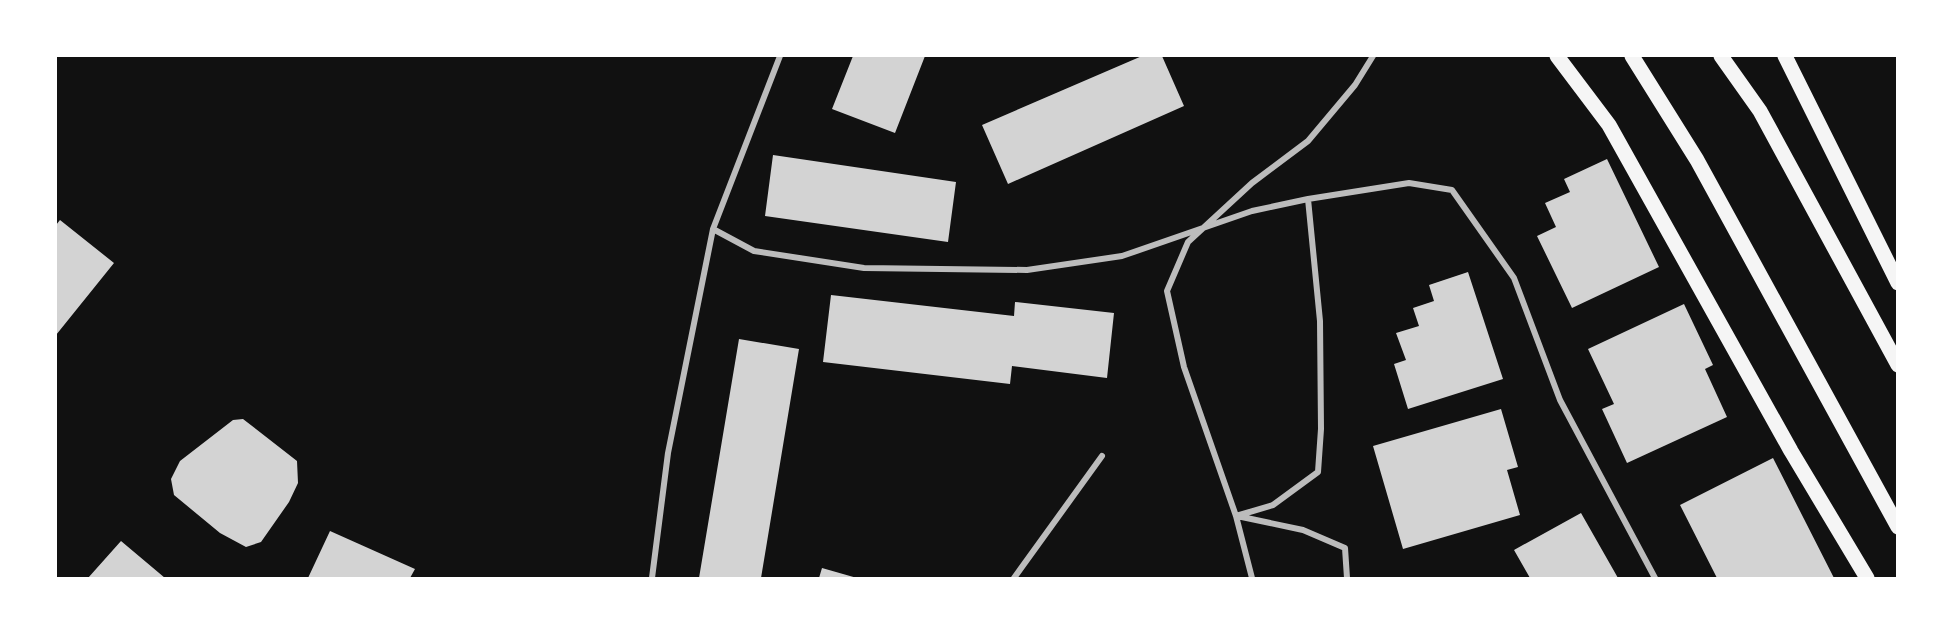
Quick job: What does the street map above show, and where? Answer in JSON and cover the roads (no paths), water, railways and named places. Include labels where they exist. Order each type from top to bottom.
[{"type":"main road","points":[[1557,56],[1610,125],[1791,451],[1867,579]]},
{"type":"main road","points":[[1632,56],[1697,160],[1898,527]]},
{"type":"main road","points":[[1721,56],[1760,111],[1898,365]]},
{"type":"main road","points":[[1785,56],[1898,283]]},
{"type":"street","points":[[652,579],[668,453],[713,229],[780,56]]},
{"type":"street","points":[[1252,579],[1236,516],[1184,367],[1167,291],[1188,242],[1252,183],[1308,141],[1355,84],[1373,56]]},
{"type":"street","points":[[713,229],[754,251],[864,267],[1027,270],[1122,256],[1252,211],[1308,200],[1409,183],[1452,190],[1514,278],[1560,400],[1655,579]]},
{"type":"street","points":[[1236,516],[1273,505],[1318,472],[1321,429],[1320,321],[1308,200]]},
{"type":"street","points":[[1014,579],[1102,456]]},
{"type":"street","points":[[1236,516],[1303,530],[1345,548],[1347,579]]}]
